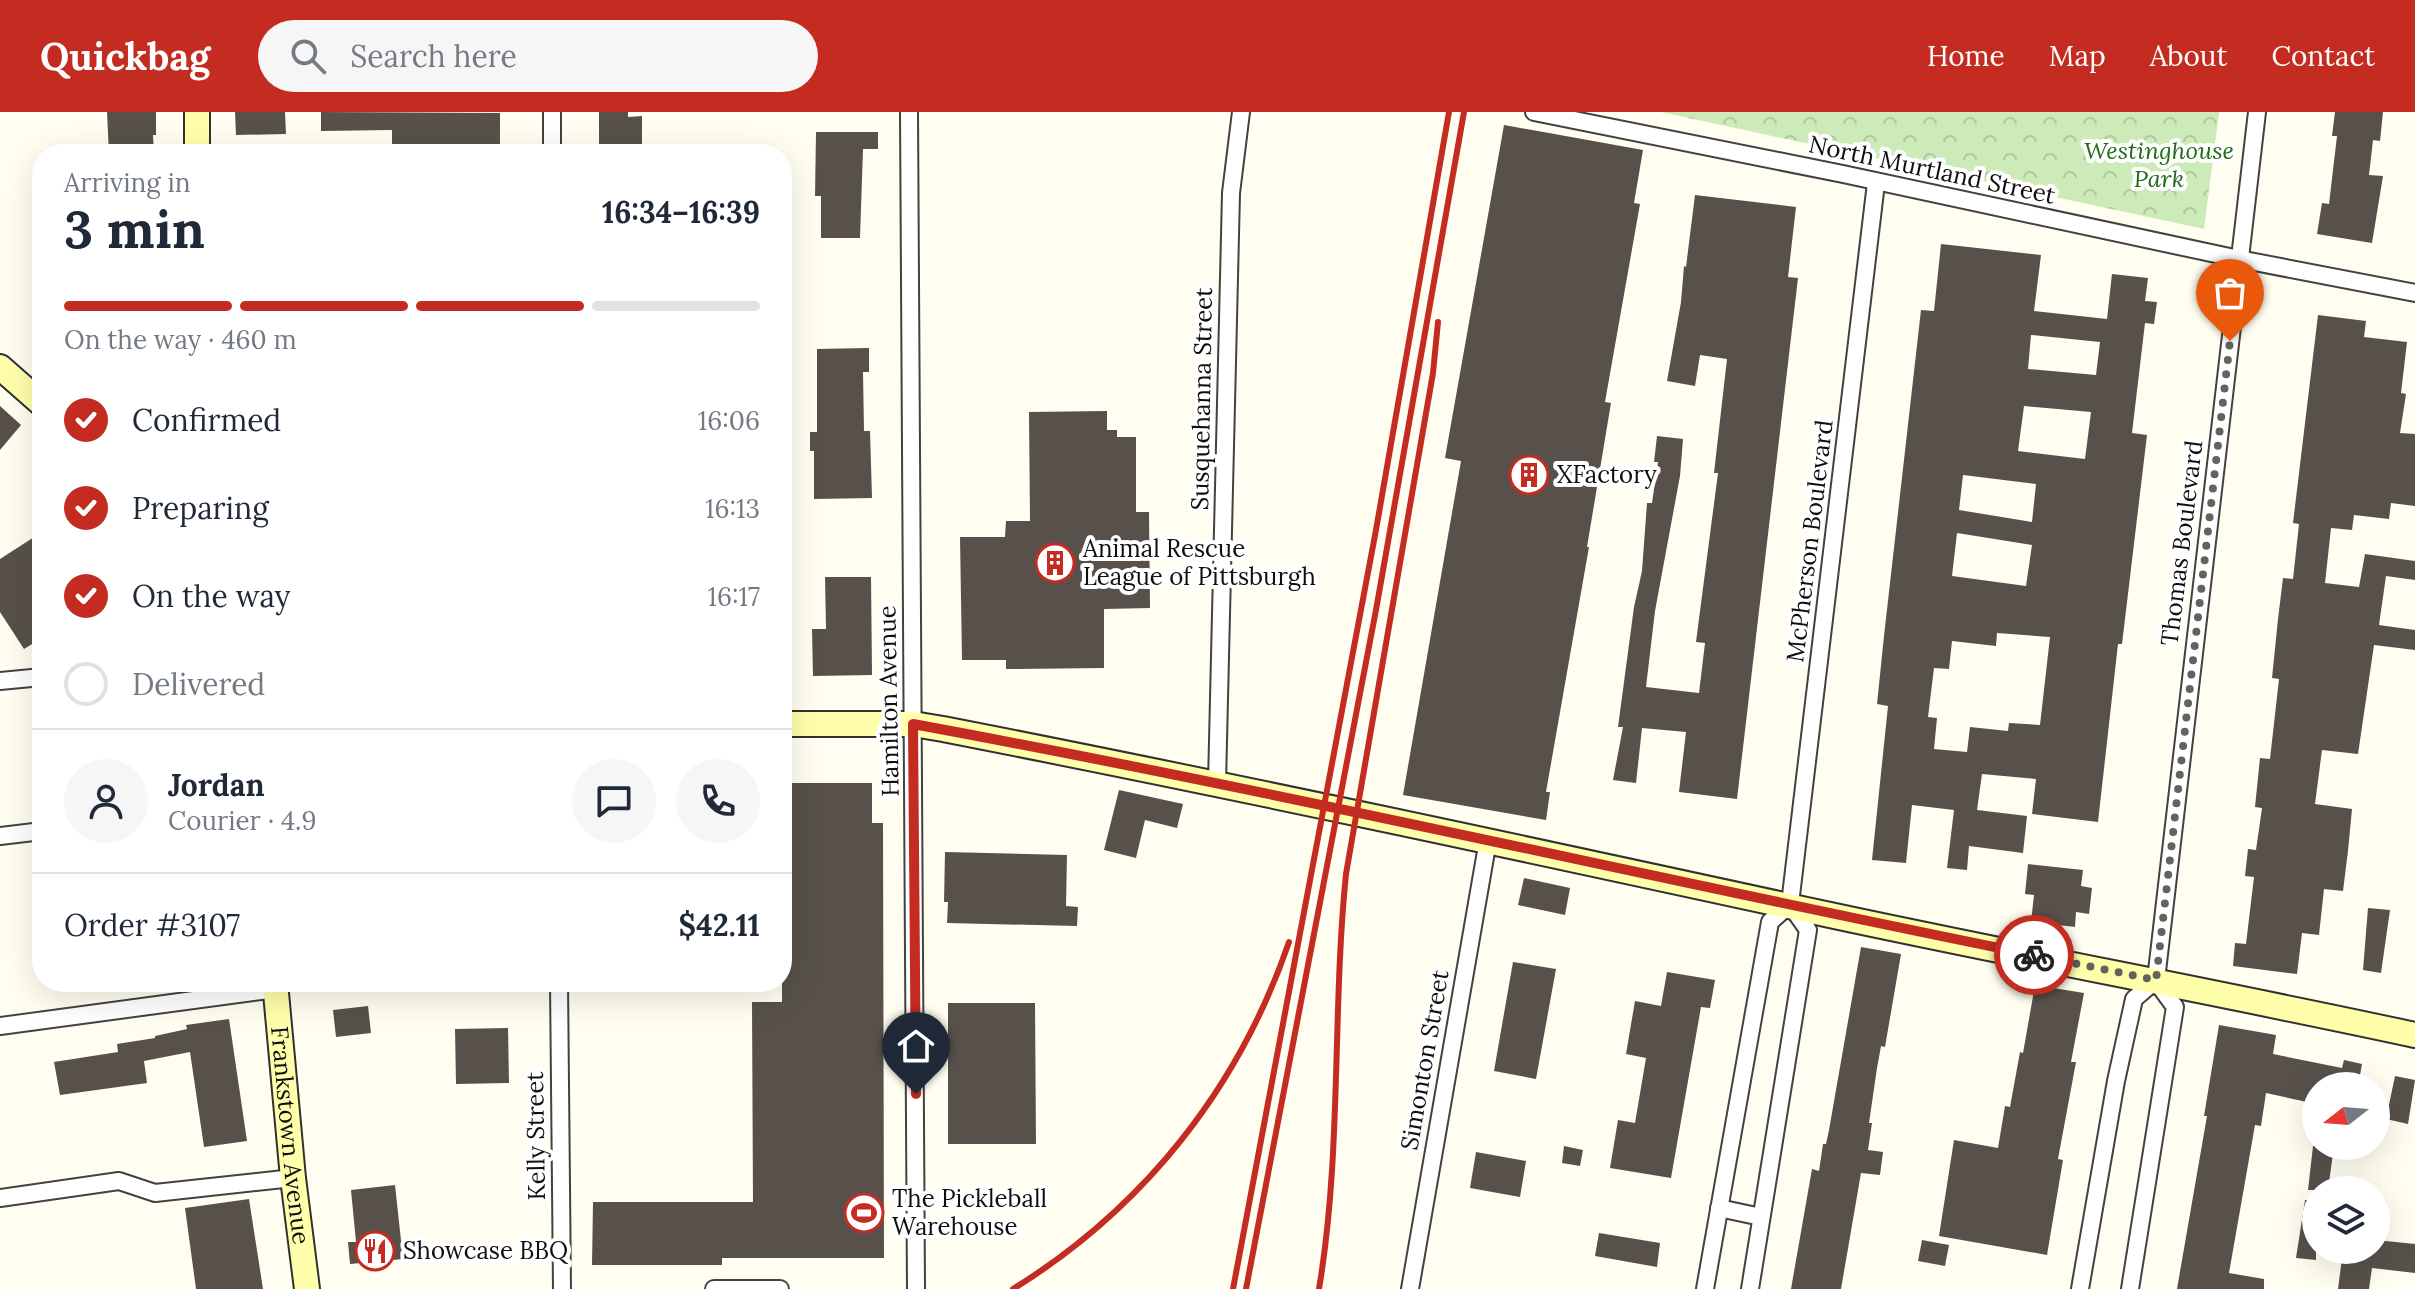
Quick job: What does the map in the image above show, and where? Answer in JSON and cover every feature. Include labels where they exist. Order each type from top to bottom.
[{"type":"main road","points":[[197,112],[197,144]]},
{"type":"main road","points":[[0,367],[32,395]]},
{"type":"main road","points":[[792,724],[913,724],[1217,783],[2415,1035]]},
{"type":"main road","name":"Frankstown Avenue","points":[[276,992],[307,1289]]},
{"type":"street","points":[[552,112],[552,144]]},
{"type":"street","name":"Hamilton Avenue","points":[[909,112],[916,1289]]},
{"type":"street","name":"Susquehanna Street","points":[[1217,783],[1231,193],[1241,112]]},
{"type":"street","name":"North Murtland Street","points":[[1534,112],[2415,293]]},
{"type":"street","name":"Thomas Boulevard","points":[[2156,980],[2257,112]]},
{"type":"street","name":"McPherson Boulevard","points":[[1705,1289],[1770,922],[1790,904],[1876,183]]},
{"type":"street","points":[[0,681],[32,678]]},
{"type":"street","points":[[0,836],[32,832]]},
{"type":"street","name":"Simonton Street","points":[[1410,1289],[1488,840]]},
{"type":"street","points":[[1750,1289],[1808,930],[1790,904]]},
{"type":"street","points":[[2080,1289],[2116,1081],[2134,999],[2156,980],[2175,1007],[2130,1289]]},
{"type":"street","points":[[0,1026],[228,992]]},
{"type":"street","name":"Kelly Street","points":[[559,992],[562,1289]]},
{"type":"street","points":[[0,1198],[119,1181],[155,1193],[293,1178]]},
{"type":"street","points":[[1719,1208],[1761,1217]]},
{"type":"street","points":[[714,1289],[780,1289]]},
{"type":"green space","name":"Westinghouse Park","points":[[1661,112],[2219,112],[2204,229]]},
{"type":"building","points":[[107,112],[156,112],[153,144],[109,144]]},
{"type":"building","points":[[235,112],[285,112],[286,134],[236,135]]},
{"type":"building","points":[[321,112],[500,113],[500,144],[392,144],[392,130],[321,131]]},
{"type":"building","points":[[599,112],[628,112],[628,117],[642,116],[642,144],[599,144]]},
{"type":"building","points":[[2335,112],[2383,112],[2380,141],[2373,140],[2369,175],[2383,176],[2372,243],[2317,234],[2322,203],[2329,204],[2337,136],[2332,136]]},
{"type":"building","name":"XFactory","points":[[1504,125],[1643,150],[1634,203],[1640,204],[1605,402],[1611,403],[1546,792],[1550,792],[1546,820],[1403,795],[1461,461],[1445,458]]},
{"type":"building","points":[[816,132],[878,132],[878,149],[863,149],[860,238],[821,238],[821,196],[815,196]]},
{"type":"building","points":[[1695,195],[1796,207],[1788,277],[1798,278],[1737,799],[1679,792],[1686,732],[1642,728],[1636,783],[1613,780],[1623,727],[1618,727],[1634,607],[1642,571],[1647,503],[1652,503],[1658,462],[1654,462],[1657,436],[1683,439],[1680,476],[1655,611],[1646,687],[1699,693],[1705,643],[1696,642],[1718,473],[1714,473],[1727,359],[1700,355],[1695,386],[1667,381]]},
{"type":"building","points":[[1941,244],[2041,255],[2034,311],[2107,319],[2112,274],[2148,278],[2145,301],[2157,302],[2154,324],[2145,323],[2132,433],[2147,435],[2122,644],[2118,644],[2098,822],[2032,814],[2036,779],[1982,774],[1977,810],[2027,816],[2023,853],[1969,846],[1967,870],[1947,868],[1954,810],[1912,805],[1906,863],[1872,860],[1888,706],[1877,704],[1884,636],[1921,310],[1934,311]],"holes":[[[2031,335],[2100,342],[2096,375],[2028,369]],[[2024,406],[2091,412],[2085,459],[2018,451]],[[1963,475],[2036,484],[2032,522],[1959,510]],[[1957,533],[2032,545],[2026,586],[1952,576]],[[1997,633],[2050,637],[2040,725],[2009,723],[2008,731],[1970,727],[1967,752],[1934,749],[1937,718],[1928,717],[1934,668],[1949,669],[1952,641],[1996,646]]]},
{"type":"building","points":[[2318,315],[2366,321],[2364,337],[2407,342],[2401,393],[2406,394],[2400,433],[2415,434],[2415,506],[2391,503],[2389,519],[2354,515],[2352,530],[2331,528],[2325,583],[2359,587],[2365,554],[2415,561],[2415,580],[2386,576],[2379,625],[2415,630],[2415,650],[2374,645],[2358,754],[2322,750],[2315,804],[2352,809],[2348,851],[2343,891],[2324,889],[2319,935],[2302,933],[2297,974],[2233,966],[2235,943],[2246,944],[2254,877],[2245,876],[2248,849],[2256,850],[2262,808],[2255,807],[2260,758],[2270,759],[2279,679],[2272,678],[2278,619],[2283,578],[2293,579],[2299,524],[2293,523]]},
{"type":"building","points":[[869,348],[869,372],[863,372],[864,431],[870,431],[872,498],[814,499],[814,451],[810,451],[810,432],[817,432],[817,349]]},
{"type":"building","points":[[0,406],[21,425],[0,450]]},
{"type":"building","name":"Animal Rescue League of Pittsburgh","points":[[1107,411],[1107,430],[1117,430],[1117,437],[1136,437],[1136,512],[1149,512],[1150,608],[1104,609],[1104,668],[1006,669],[1006,660],[962,660],[960,537],[1005,537],[1006,521],[1030,521],[1029,412]]},
{"type":"building","points":[[32,538],[32,644],[24,649],[0,612],[0,559]]},
{"type":"building","points":[[825,577],[871,577],[872,675],[813,676],[812,629],[826,629]]},
{"type":"building","points":[[792,783],[872,783],[872,823],[883,823],[884,1258],[722,1258],[722,1265],[592,1265],[593,1202],[753,1202],[752,1002],[782,1002],[782,992],[792,992]]},
{"type":"building","points":[[1119,790],[1183,804],[1177,828],[1145,820],[1136,858],[1104,850]]},
{"type":"building","points":[[945,852],[1067,855],[1066,906],[1078,907],[1077,926],[947,923],[948,902],[944,902]]},
{"type":"building","points":[[2028,864],[2083,870],[2081,886],[2092,888],[2089,914],[2076,912],[2075,927],[2031,922],[2034,895],[2025,894]]},
{"type":"building","points":[[1524,878],[1570,888],[1565,915],[1518,905]]},
{"type":"building","points":[[2368,908],[2390,910],[2381,973],[2363,970]]},
{"type":"building","points":[[1861,947],[1901,954],[1885,1047],[1881,1046],[1869,1123],[1872,1123],[1868,1150],[1883,1152],[1880,1175],[1861,1173],[1841,1289],[1791,1289],[1812,1169],[1819,1171],[1823,1144],[1826,1144],[1829,1130]]},
{"type":"building","points":[[1513,962],[1556,969],[1536,1079],[1494,1071]]},
{"type":"building","points":[[1667,972],[1715,980],[1710,1008],[1701,1007],[1671,1178],[1610,1168],[1618,1120],[1635,1123],[1646,1058],[1626,1054],[1635,1001],[1661,1006]]},
{"type":"building","points":[[2035,985],[2084,993],[2071,1062],[2076,1062],[2058,1159],[2063,1160],[2047,1255],[1939,1236],[1954,1140],[1998,1148],[2005,1106],[2010,1107],[2020,1052],[2023,1053]]},
{"type":"building","points":[[948,1003],[1035,1003],[1036,1144],[948,1144]]},
{"type":"building","points":[[368,1006],[371,1033],[336,1037],[333,1010]]},
{"type":"building","points":[[229,1019],[247,1141],[204,1147],[190,1052],[144,1061],[147,1083],[60,1095],[54,1062],[118,1052],[117,1044],[155,1038],[187,1029],[186,1025]]},
{"type":"building","points":[[2219,1025],[2276,1035],[2273,1054],[2342,1068],[2344,1060],[2362,1064],[2361,1072],[2302,1072],[2302,1101],[2266,1093],[2261,1126],[2255,1125],[2229,1273],[2264,1279],[2264,1289],[2177,1289],[2207,1116],[2204,1116]]},
{"type":"building","points":[[508,1028],[509,1083],[456,1084],[455,1029]]},
{"type":"building","points":[[2395,1076],[2415,1080],[2408,1124],[2390,1120]]},
{"type":"building","points":[[1564,1146],[1583,1150],[1580,1166],[1562,1163]]},
{"type":"building","points":[[1476,1152],[1526,1161],[1520,1197],[1470,1188]]},
{"type":"building","points":[[2311,1160],[2332,1160],[2330,1176],[2310,1176]]},
{"type":"building","points":[[395,1185],[403,1259],[350,1264],[348,1242],[356,1242],[351,1190]]},
{"type":"building","points":[[249,1199],[263,1289],[196,1289],[185,1208]]},
{"type":"building","points":[[2302,1219],[2302,1259],[2296,1258]]},
{"type":"building","points":[[1599,1233],[1660,1243],[1657,1267],[1595,1256]]},
{"type":"building","points":[[1922,1240],[1949,1245],[1945,1266],[1918,1261]]},
{"type":"building","points":[[2390,1241],[2415,1244],[2415,1273],[2372,1268],[2369,1289],[2338,1289],[2341,1264],[2390,1264]]},
{"type":"railway","points":[[1233,1289],[1376,530],[1449,112]]},
{"type":"railway","points":[[1246,1289],[1376,610],[1464,112]]},
{"type":"railway","points":[[1319,1289],[1331,1186],[1346,874],[1433,373],[1438,322]]},
{"type":"railway","points":[[1013,1289],[1060,1257],[1104,1221],[1145,1182],[1181,1140],[1214,1095],[1243,1046],[1268,996],[1289,942]]},
{"type":"way so far","points":[[2034,955],[2156,980],[2230,341]]},
{"type":"place","name":"XFactory","points":[[1529,475]]},
{"type":"place","name":"Animal Rescue League of Pittsburgh","points":[[1055,563]]},
{"type":"place","name":"The Pickleball Warehouse","points":[[864,1213]]},
{"type":"place","name":"Showcase BBQ","points":[[375,1251]]},
{"type":"route","points":[[916,1094],[913,724],[1187,777],[2034,955]]}]
